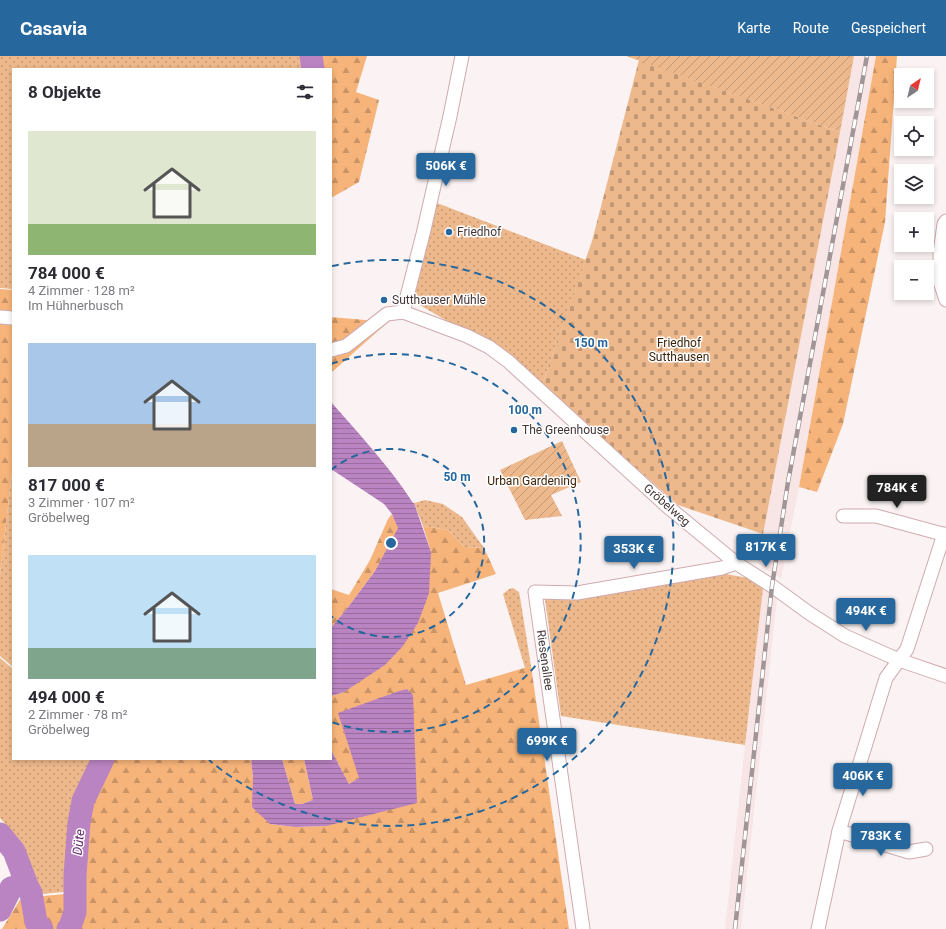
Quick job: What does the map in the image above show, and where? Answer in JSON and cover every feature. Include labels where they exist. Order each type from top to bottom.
[{"type":"street","points":[[332,350],[346,346],[387,314],[403,312],[423,234],[462,56]]},
{"type":"street","points":[[946,221],[944,224],[940,253],[940,282],[946,300]]},
{"type":"street","name":"Gröbelweg","points":[[403,312],[467,336],[488,347],[508,362],[668,507],[736,563],[814,616],[845,636],[899,660],[946,676]]},
{"type":"street","points":[[0,317],[12,318]]},
{"type":"street","points":[[818,929],[839,831],[886,678],[907,649],[945,535],[876,516],[843,516]]},
{"type":"street","name":"Riesenallee","points":[[583,929],[535,592],[577,593],[722,568],[736,563]]},
{"type":"street","points":[[839,831],[909,852],[926,849]]},
{"type":"shaded area","points":[[854,56],[876,56],[799,487],[781,579],[757,563]]},
{"type":"shaded area","points":[[332,403],[384,463],[414,503],[431,552],[429,593],[418,623],[403,646],[385,665],[344,692],[332,696],[332,627],[375,571],[398,528],[392,514],[384,504],[332,470]]},
{"type":"shaded area","points":[[763,588],[777,598],[741,929],[725,929],[745,745]]},
{"type":"shaded area","points":[[407,689],[413,695],[417,803],[326,826],[295,827],[270,824],[252,807],[253,778],[251,760],[282,760],[295,804],[302,804],[313,800],[304,760],[332,760],[332,752],[349,784],[359,778],[338,713]]},
{"type":"green space","points":[[0,56],[298,56],[304,68],[12,68],[12,289],[0,288]]},
{"type":"green space","points":[[298,56],[367,56],[356,92],[379,100],[359,182],[332,197],[332,68],[304,68]]},
{"type":"green space","points":[[626,56],[854,56],[840,132]]},
{"type":"green space","points":[[876,56],[897,56],[896,68],[894,68],[894,98],[885,222],[843,424],[817,492],[799,487]]},
{"type":"green space","name":"Friedhof Sutthausen","points":[[639,60],[840,132],[763,534],[678,505],[542,385],[592,241]]},
{"type":"green space","points":[[437,203],[586,260],[542,385],[504,352],[413,301]]},
{"type":"green space","points":[[0,289],[12,290],[12,473],[0,574]]},
{"type":"green space","points":[[332,317],[388,322],[332,372]]},
{"type":"green space","name":"Urban Gardening","points":[[562,441],[581,482],[551,495],[562,516],[525,520],[500,470]]},
{"type":"green space","points":[[12,473],[12,666],[0,656],[0,574]]},
{"type":"green space","points":[[425,500],[443,504],[462,517],[484,548],[464,547],[448,530],[423,526],[414,503]]},
{"type":"green space","points":[[392,514],[399,528],[375,571],[332,627],[332,589],[349,595],[370,560],[388,519]]},
{"type":"green space","points":[[423,526],[448,530],[464,547],[484,548],[496,574],[438,593],[466,685],[531,666],[569,929],[2,929],[21,898],[65,894],[81,821],[109,760],[251,760],[253,778],[270,824],[295,827],[326,826],[360,778],[349,784],[332,752],[332,696],[344,692],[431,552]]},
{"type":"green space","points":[[720,573],[748,578],[763,588],[745,745],[561,716],[545,599],[579,599]]},
{"type":"green space","points":[[513,588],[519,592],[531,666],[525,668],[503,594],[509,589]]},
{"type":"green space","points":[[0,658],[12,668],[12,760],[93,760],[73,800],[64,892],[42,894],[23,844],[0,818]]},
{"type":"green space","points":[[282,760],[304,760],[313,800],[302,804],[295,804]]},
{"type":"waterway","name":"Düte","points":[[311,56],[313,68]]},
{"type":"waterway","name":"Düte","points":[[68,929],[75,912],[75,875],[79,823],[83,801],[103,760]]},
{"type":"waterway","name":"Düte","points":[[0,834],[14,851],[28,888]]},
{"type":"waterway","name":"Düte","points":[[0,910],[11,888],[21,885],[28,888],[31,893],[36,922],[42,929]]},
{"type":"railway","points":[[735,929],[772,586],[788,482],[867,56]]},
{"type":"place","name":"Friedhof","points":[[449,232]]},
{"type":"place","name":"Sutthauser Mühle","points":[[384,300]]},
{"type":"place","name":"The Greenhouse","points":[[514,430]]}]
